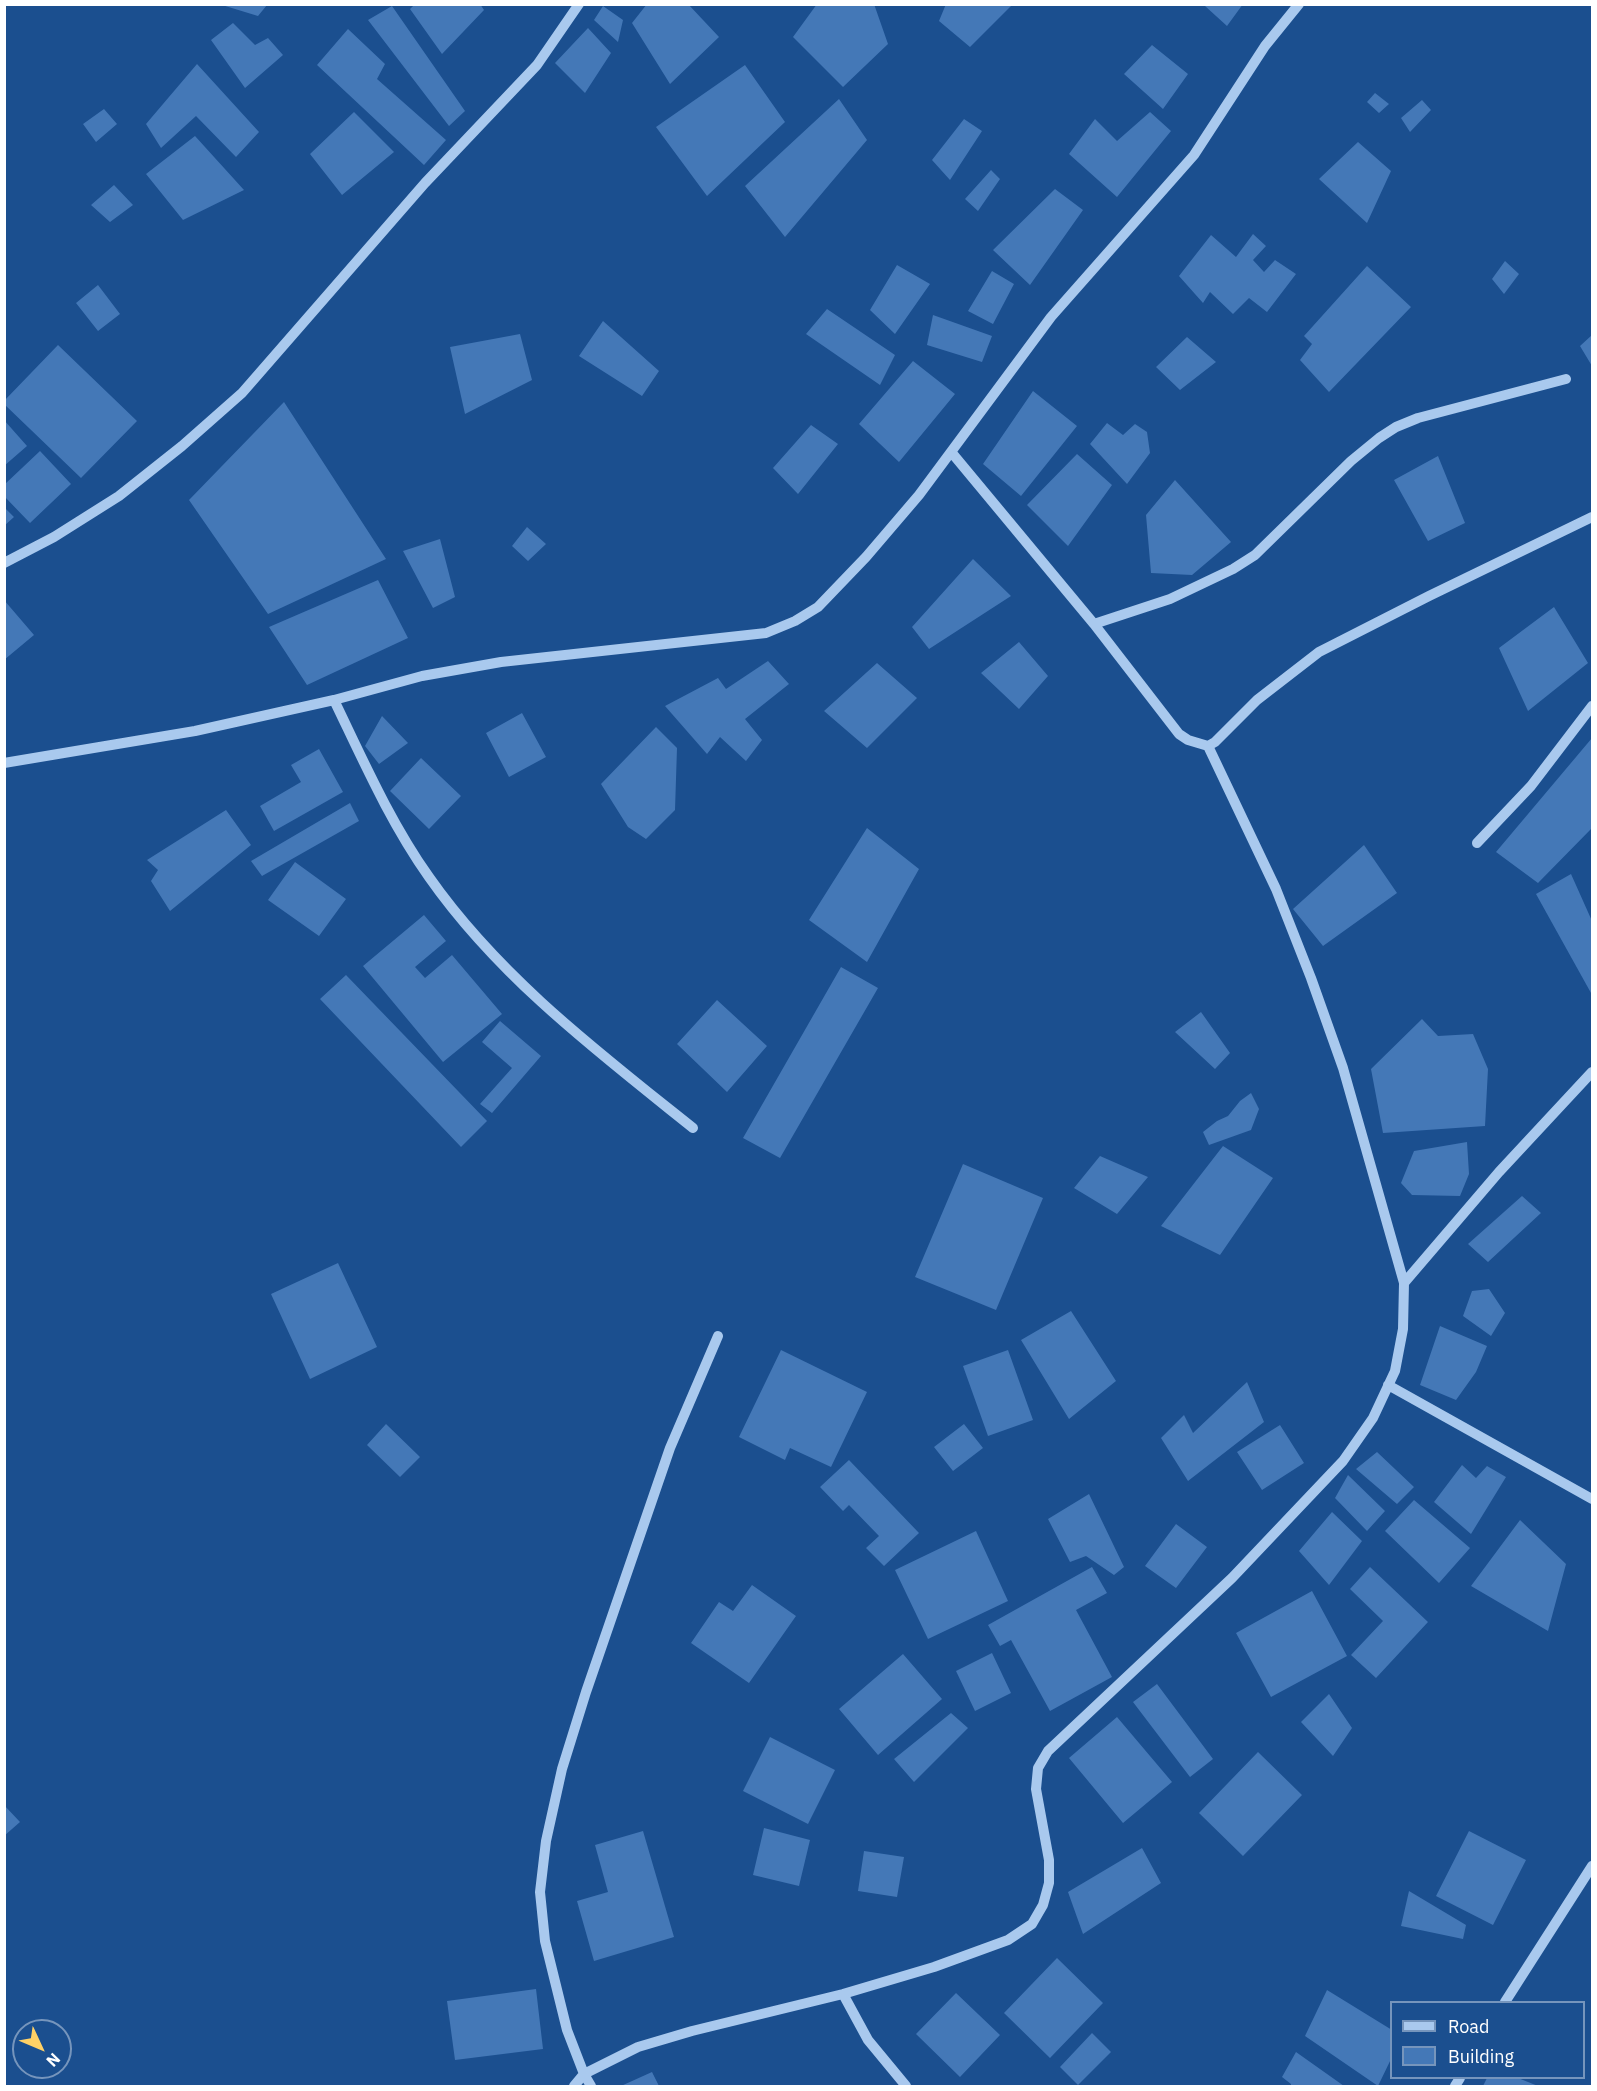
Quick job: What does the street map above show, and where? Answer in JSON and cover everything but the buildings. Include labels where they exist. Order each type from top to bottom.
[{"type":"street","points":[[4,563],[54,537],[119,496],[182,446],[242,393],[424,183],[537,65],[579,4]]},
{"type":"street","points":[[4,763],[195,731],[334,700],[422,676],[501,662],[766,633],[795,621],[818,607],[866,557],[952,453],[1052,317],[1194,155],[1265,46],[1299,4]]},
{"type":"street","points":[[1094,624],[1170,599],[1233,569],[1255,555],[1351,461],[1396,427],[1418,418],[1566,379]]},
{"type":"street","points":[[952,453],[1094,624],[1179,734],[1188,740],[1208,746],[1215,742],[1257,700],[1319,652],[1593,517]]},
{"type":"street","points":[[334,700],[375,787],[401,835],[456,914],[498,960],[543,1003],[613,1064],[693,1128]]},
{"type":"street","points":[[1477,843],[1531,786],[1593,706]]},
{"type":"street","points":[[574,2086],[584,2074],[638,2047],[934,1968],[1008,1940],[1032,1924],[1043,1905],[1049,1883],[1049,1860],[1036,1789],[1038,1767],[1048,1751],[1232,1578],[1297,1512],[1343,1461],[1373,1418],[1395,1371],[1403,1329],[1404,1283],[1343,1068],[1311,978],[1276,890],[1208,746]]},
{"type":"street","points":[[1404,1283],[1499,1172],[1593,1072]]},
{"type":"street","points":[[591,2086],[567,2030],[545,1941],[540,1892],[546,1841],[562,1769],[590,1681],[670,1448],[717,1336]]},
{"type":"street","points":[[1388,1385],[1593,1499]]},
{"type":"street","points":[[1507,2001],[1593,1866]]},
{"type":"street","points":[[843,1994],[868,2040],[906,2086]]}]
